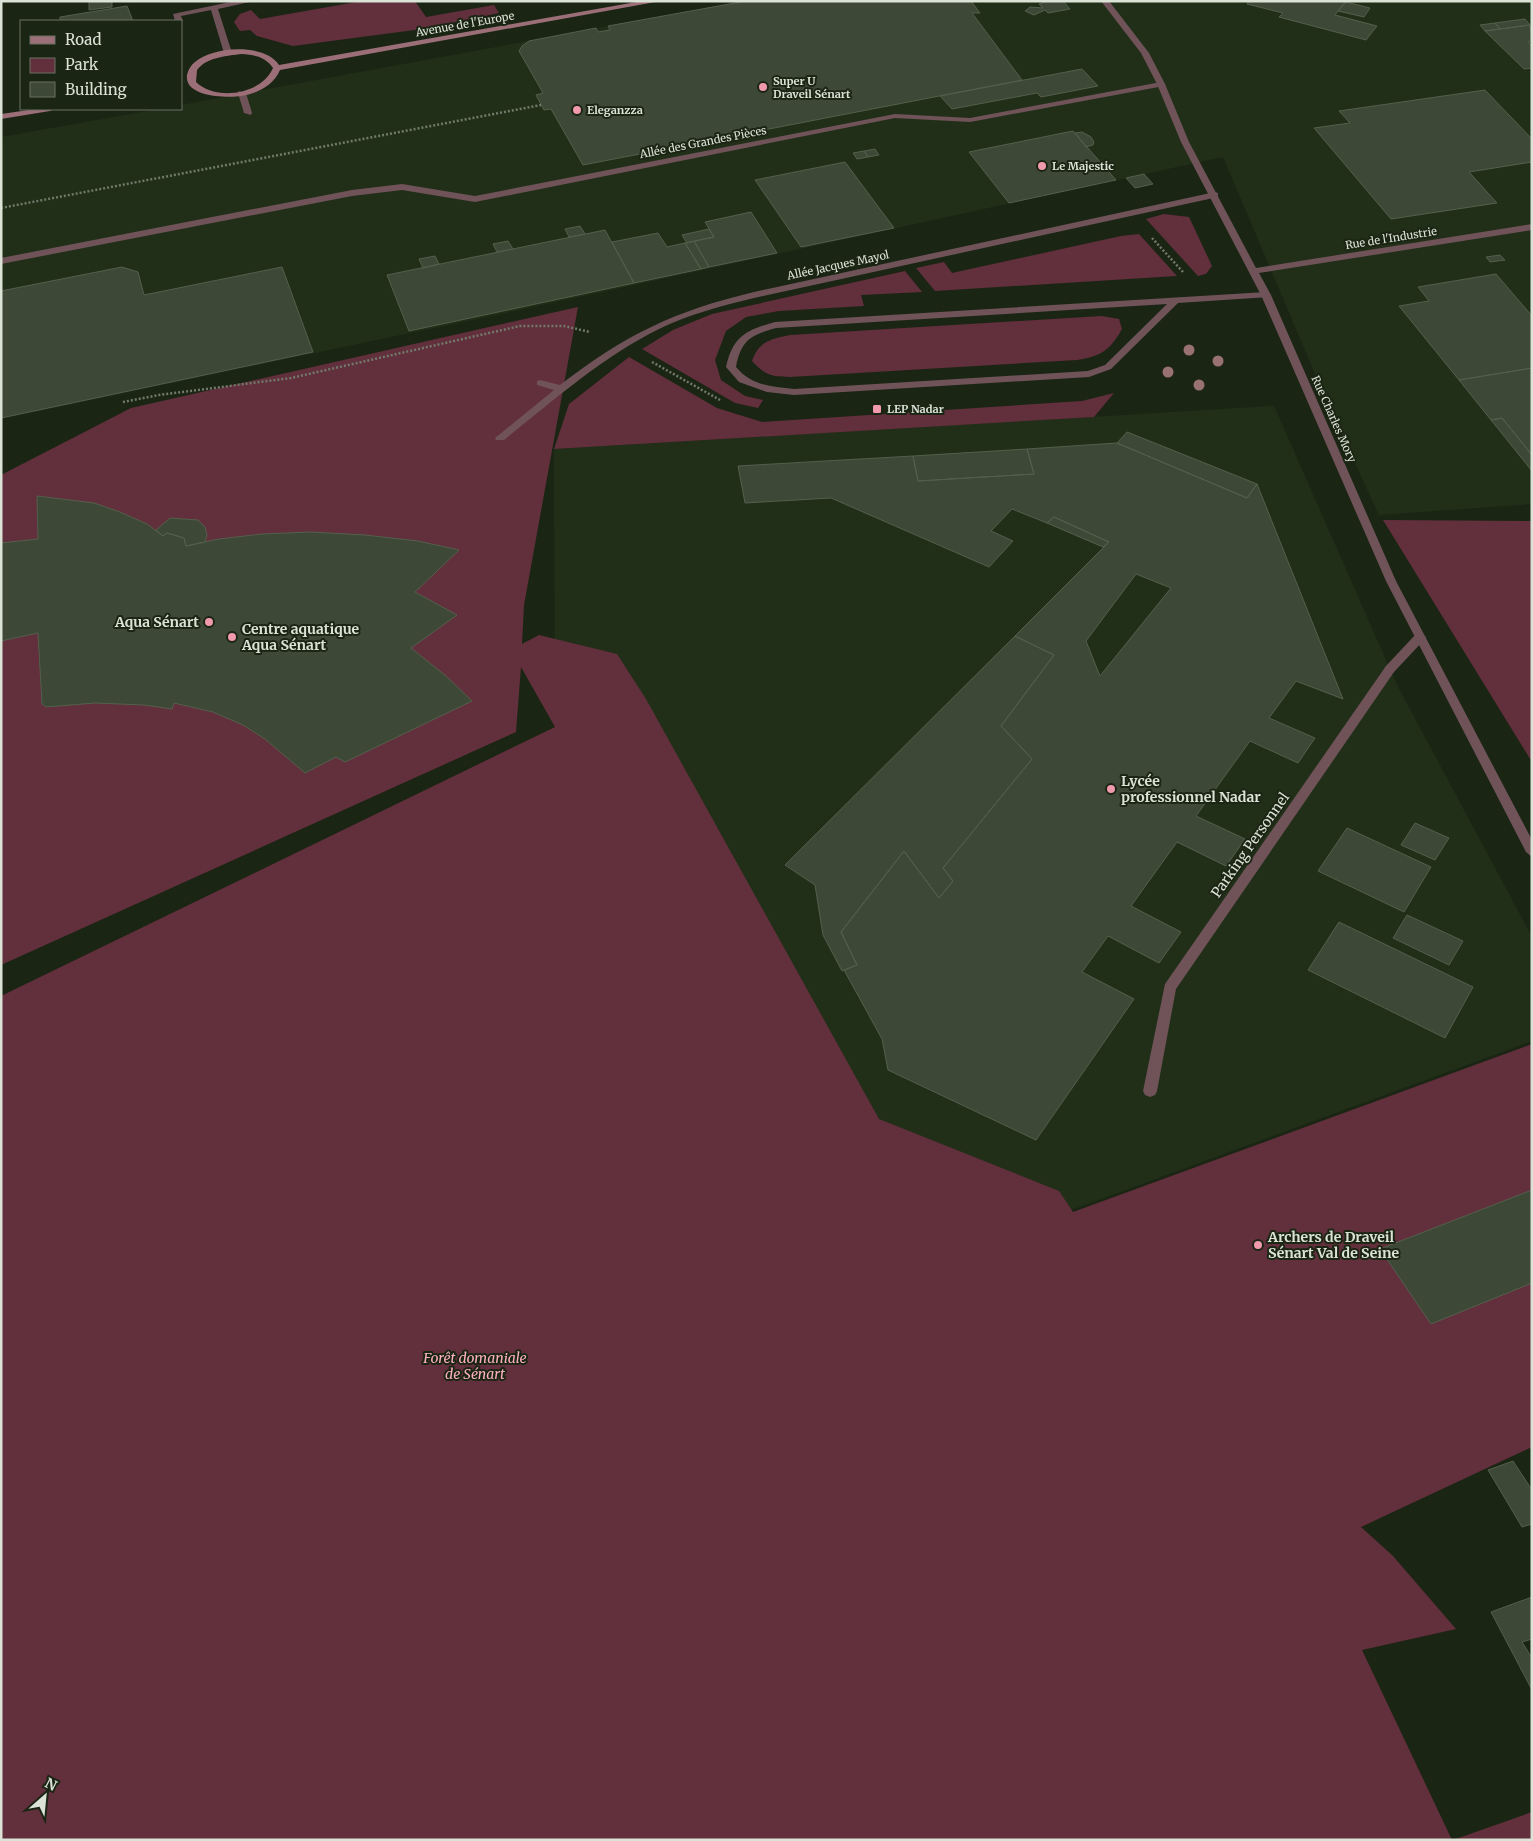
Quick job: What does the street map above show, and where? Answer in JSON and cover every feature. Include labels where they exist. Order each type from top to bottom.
[{"type":"main road","name":"Avenue de l'Europe","points":[[277,68],[657,1]]},
{"type":"main road","points":[[228,53],[255,53],[273,62],[277,68],[271,80],[264,86],[229,95],[210,92],[196,87],[192,81],[191,74],[195,67],[203,61],[228,53]]},
{"type":"main road","points":[[182,83],[192,81]]},
{"type":"main road","points":[[1,117],[44,110]]},
{"type":"street","points":[[179,20],[176,14],[250,1]]},
{"type":"street","name":"Rue Charles Mory","points":[[1105,1],[1131,33],[1161,84],[1185,142],[1215,195],[1227,224],[1266,295],[1387,572],[1532,852]]},
{"type":"street","points":[[214,7],[228,53]]},
{"type":"street","name":"Allée des Grandes Pièces","points":[[1,261],[352,193],[402,187],[475,199],[895,116],[970,120],[1161,84]]},
{"type":"street","points":[[242,93],[248,113]]},
{"type":"street","name":"Allée Jacques Mayol","points":[[500,438],[562,389],[622,346],[656,327],[693,311],[722,302],[1215,195]]},
{"type":"street","name":"Rue de l'Industrie","points":[[1254,271],[1532,227]]},
{"type":"street","points":[[1176,300],[1108,368],[1089,374],[794,392],[767,389],[742,380],[731,366],[733,350],[748,334],[775,325],[1176,300],[1266,295]]},
{"type":"street","points":[[540,383],[562,389]]},
{"type":"street","name":"Parking Personnel","points":[[1150,1091],[1170,988],[1390,669],[1420,636]]},
{"type":"path","points":[[1,208],[541,104]]},
{"type":"path","points":[[1130,213],[1187,276]]},
{"type":"shaded area","points":[[746,1],[1532,1],[1532,504],[1379,515],[1327,402],[1223,157],[519,310],[1,419],[1,137],[153,110],[182,110],[182,105]]},
{"type":"shaded area","points":[[1274,406],[1397,685],[1532,937],[1532,1041],[594,1385],[555,727],[554,449]]},
{"type":"green space","points":[[362,1],[415,1],[426,17],[494,5],[499,13],[422,29],[293,46],[257,36],[250,30],[240,31],[234,22],[240,14],[251,10],[260,19]]},
{"type":"green space","points":[[1164,214],[1189,217],[1212,266],[1206,274],[1198,276],[1146,219]]},
{"type":"green space","points":[[1139,234],[1177,276],[935,291],[916,268],[944,262],[952,273],[1121,236]]},
{"type":"green space","points":[[905,271],[922,292],[861,295],[864,306],[779,311],[746,317],[726,331],[715,360],[721,380],[745,396],[763,400],[758,408],[735,403],[642,349],[673,330],[712,314]]},
{"type":"green space","name":"Forêt domaniale de Sénart","points":[[578,307],[524,605],[522,644],[539,635],[617,654],[646,699],[879,1119],[1059,1191],[1073,1212],[1532,1044],[1532,1447],[1361,1527],[1393,1556],[1456,1629],[1362,1650],[1452,1840],[1,1840],[1,996],[555,727],[521,667],[516,732],[1,965],[1,475],[131,408]]},
{"type":"green space","points":[[1102,316],[1119,319],[1122,329],[1104,351],[1077,360],[790,377],[769,374],[752,361],[758,349],[766,342],[790,335]]},
{"type":"green space","points":[[629,357],[717,408],[762,422],[1082,401],[1114,393],[1094,417],[554,449],[569,404]]},
{"type":"green space","points":[[1383,520],[1532,521],[1532,762]]},
{"type":"green space","points":[[1532,1812],[1532,1840],[1453,1840]]},
{"type":"building","points":[[89,1],[112,1],[112,7],[89,10]]},
{"type":"building","name":"Super U Draveil Sénart","points":[[746,1],[971,1],[980,13],[972,13],[1022,80],[583,165],[551,109],[544,110],[536,95],[543,93],[519,51],[529,41],[596,28],[598,32],[610,30],[608,26]]},
{"type":"building","points":[[1049,1],[1063,1],[1070,9],[1048,13],[1045,10],[1034,15],[1025,11],[1030,7],[1043,8],[1039,4]]},
{"type":"building","points":[[1249,1],[1346,1],[1335,15],[1377,26],[1366,40],[1279,17],[1283,13],[1247,4]]},
{"type":"building","points":[[1346,2],[1370,8],[1364,17],[1338,11]]},
{"type":"building","points":[[127,6],[133,20],[60,20],[60,17]]},
{"type":"building","points":[[1525,19],[1530,25],[1500,29],[1495,23]]},
{"type":"building","points":[[1495,23],[1500,29],[1485,31],[1480,25]]},
{"type":"building","points":[[1530,25],[1532,41],[1528,42],[1532,46],[1532,68],[1524,69],[1485,31]]},
{"type":"building","points":[[1082,69],[1098,86],[1041,97],[1037,93],[952,109],[940,96]]},
{"type":"building","points":[[1485,90],[1532,139],[1532,162],[1469,172],[1497,203],[1391,219],[1314,128],[1350,123],[1339,111]]},
{"type":"building","name":"Le Majestic","points":[[1073,131],[1116,180],[1009,203],[969,152]]},
{"type":"building","points":[[1082,132],[1091,137],[1094,142],[1093,145],[1086,147],[1075,133]]},
{"type":"building","points":[[875,149],[879,155],[868,157],[864,151]]},
{"type":"building","points":[[864,151],[868,157],[857,159],[853,153]]},
{"type":"building","points":[[845,162],[894,228],[801,247],[755,180]]},
{"type":"building","points":[[1144,174],[1153,184],[1135,188],[1126,178]]},
{"type":"building","points":[[751,212],[777,253],[709,267],[694,241],[714,237],[705,222]]},
{"type":"building","points":[[580,226],[585,234],[569,237],[565,229]]},
{"type":"building","points":[[709,229],[714,237],[687,243],[682,235]]},
{"type":"building","points":[[605,230],[634,283],[409,331],[387,275]]},
{"type":"building","points":[[658,233],[667,247],[685,243],[701,269],[634,283],[612,242]]},
{"type":"building","points":[[508,241],[513,249],[497,252],[493,244]]},
{"type":"building","points":[[694,241],[709,267],[701,269],[685,243]]},
{"type":"building","points":[[1500,255],[1505,260],[1490,262],[1486,257]]},
{"type":"building","points":[[435,256],[439,264],[423,268],[419,259]]},
{"type":"building","points":[[122,267],[138,272],[144,295],[282,267],[313,352],[1,418],[1,291]]},
{"type":"building","points":[[1496,274],[1532,316],[1532,368],[1459,380],[1399,306],[1429,301],[1418,287]]},
{"type":"building","points":[[1532,368],[1532,455],[1502,418],[1491,420],[1459,380]]},
{"type":"building","points":[[1502,418],[1532,455],[1532,471],[1491,420]]},
{"type":"building","points":[[1127,432],[1257,484],[1247,498],[1117,443]]},
{"type":"building","name":"Lycée professionnel Nadar","points":[[1117,443],[1247,498],[1257,484],[1343,699],[1296,681],[1269,718],[1315,738],[1298,763],[1250,741],[1196,816],[1245,839],[1226,866],[1177,842],[1131,906],[1181,932],[1159,963],[1108,936],[1082,972],[1134,999],[1036,1140],[888,1070],[882,1039],[844,970],[857,965],[841,932],[904,851],[939,898],[953,881],[943,868],[1032,759],[1001,726],[1054,655],[1015,636],[1109,542],[1054,517],[1047,523],[1012,509],[991,531],[1013,541],[989,567],[831,498],[745,503],[738,466],[913,456],[918,481],[1034,474],[1027,449]],"holes":[[[1136,574],[1171,588],[1100,676],[1086,641]]]},
{"type":"building","points":[[1027,449],[1034,474],[918,481],[913,456]]},
{"type":"building","name":"Centre aquatique Aqua Sénart","points":[[37,496],[94,503],[147,524],[163,536],[167,533],[184,538],[186,546],[219,539],[262,534],[311,532],[365,535],[418,541],[459,550],[415,592],[457,615],[411,648],[446,676],[472,701],[345,762],[336,757],[305,773],[265,739],[243,725],[213,712],[174,703],[172,709],[144,705],[95,703],[46,707],[42,704],[38,633],[1,641],[1,543],[38,539]]},
{"type":"building","points":[[1054,517],[1109,542],[1103,547],[1047,523]]},
{"type":"building","points":[[170,518],[198,520],[205,527],[207,535],[205,542],[186,546],[184,538],[167,533],[163,536],[156,530]]},
{"type":"building","points":[[1015,636],[1054,655],[1001,726],[1032,759],[943,868],[953,881],[939,898],[904,851],[841,932],[857,965],[842,971],[823,935],[815,885],[785,865]]},
{"type":"building","points":[[1415,823],[1449,838],[1435,860],[1401,845]]},
{"type":"building","points":[[1347,828],[1431,867],[1404,912],[1318,871]]},
{"type":"building","points":[[1407,915],[1463,941],[1449,965],[1393,938]]},
{"type":"building","points":[[1339,922],[1473,987],[1445,1038],[1308,970]]},
{"type":"building","points":[[1532,1190],[1532,1283],[1431,1324],[1380,1249]]},
{"type":"building","points":[[1513,1461],[1532,1490],[1532,1524],[1522,1527],[1488,1470]]},
{"type":"building","points":[[1532,1597],[1532,1639],[1522,1642],[1532,1658],[1532,1690],[1491,1612]]},
{"type":"place","name":"Super U Draveil Sénart","points":[[763,87]]},
{"type":"place","name":"Eleganzza","points":[[577,110]]},
{"type":"place","name":"Le Majestic","points":[[1042,166]]},
{"type":"place","name":"LEP Nadar","points":[[877,409]]},
{"type":"place","name":"Aqua Sénart","points":[[209,622]]},
{"type":"place","name":"Centre aquatique Aqua Sénart","points":[[232,637]]},
{"type":"place","name":"Lycée professionnel Nadar","points":[[1111,789]]},
{"type":"place","name":"Archers de Draveil Sénart Val de Seine","points":[[1258,1245]]}]
